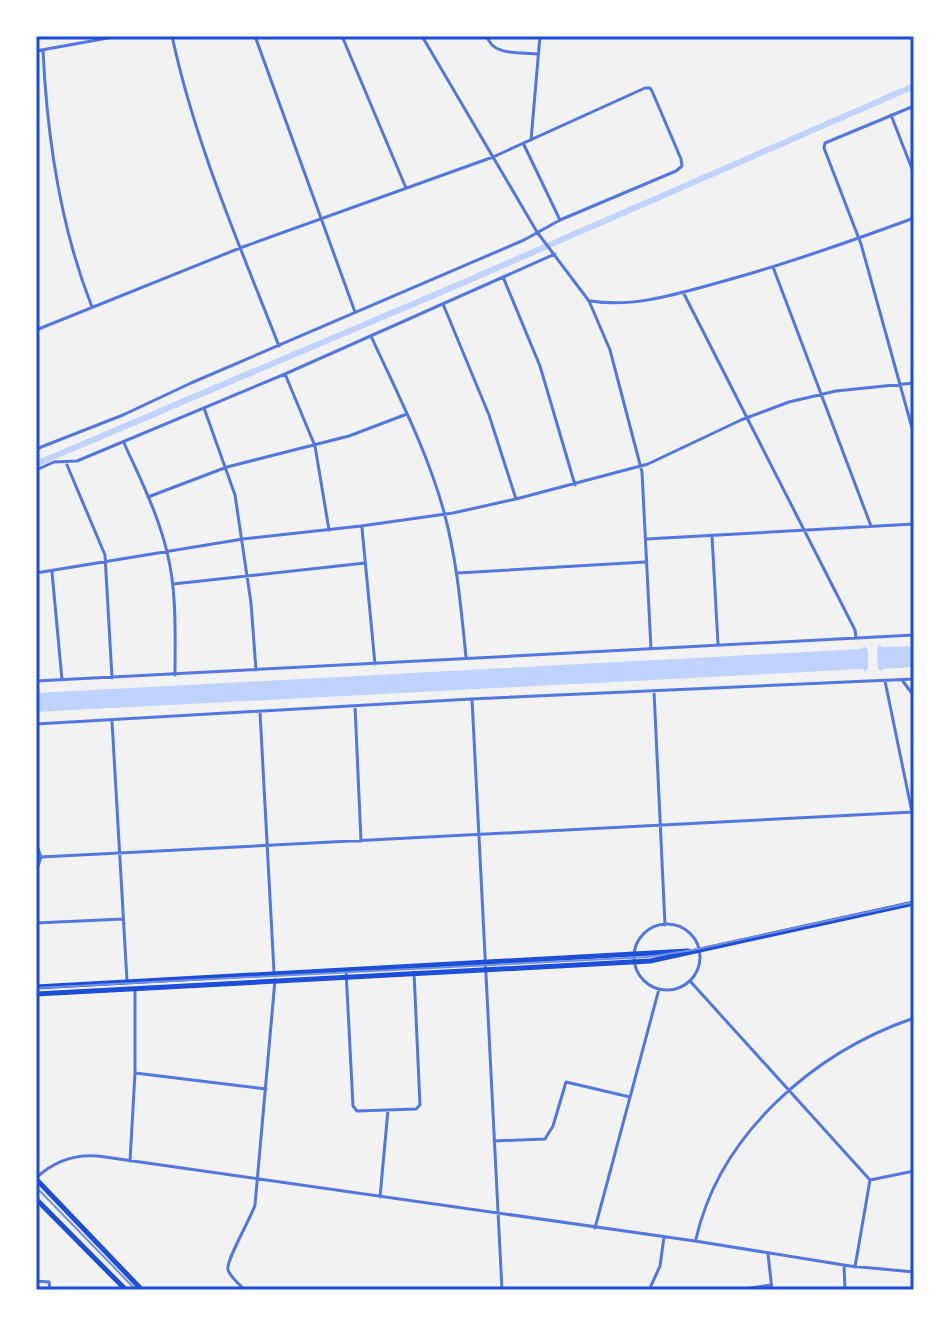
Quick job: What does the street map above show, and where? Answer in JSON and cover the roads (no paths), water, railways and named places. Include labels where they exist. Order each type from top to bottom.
[{"type":"main road","points":[[414,970],[487,970],[634,959],[696,950],[914,903]]},
{"type":"main road","points":[[36,994],[275,982],[487,963],[634,959]]},
{"type":"main road","points":[[36,987],[274,974],[346,974]]},
{"type":"main road","points":[[36,1178],[142,1290]]},
{"type":"main road","points":[[36,1199],[126,1290]]},
{"type":"street","points":[[36,51],[119,36]]},
{"type":"street","points":[[172,36],[191,114],[279,346]]},
{"type":"street","points":[[255,36],[355,312]]},
{"type":"street","points":[[342,36],[406,188]]},
{"type":"street","points":[[422,36],[537,232],[589,301],[614,365],[641,466],[651,649]]},
{"type":"street","points":[[487,36],[489,45],[496,50],[537,54]]},
{"type":"street","points":[[531,140],[540,36]]},
{"type":"street","points":[[43,50],[46,99],[62,204],[75,262],[92,307]]},
{"type":"street","points":[[36,330],[240,248],[524,145],[650,88],[682,166],[123,415],[36,449]]},
{"type":"street","points":[[914,106],[824,145],[859,237],[914,435]]},
{"type":"street","points":[[891,115],[914,174]]},
{"type":"street","points":[[524,145],[560,220]]},
{"type":"street","points":[[589,301],[615,303],[683,292],[773,267],[914,218]]},
{"type":"street","points":[[36,470],[54,462],[67,463],[124,442],[555,254]]},
{"type":"street","points":[[773,267],[871,526]]},
{"type":"street","points":[[503,277],[540,366],[575,485]]},
{"type":"street","points":[[683,292],[805,530],[855,630],[856,638]]},
{"type":"street","points":[[443,304],[489,415],[516,499]]},
{"type":"street","points":[[371,336],[429,467],[444,514],[458,573],[466,657]]},
{"type":"street","points":[[285,374],[315,446],[329,530]]},
{"type":"street","points":[[36,573],[243,539],[444,514],[516,499],[641,466],[747,417],[820,394],[914,383]]},
{"type":"street","points":[[204,408],[227,467],[243,539],[256,670]]},
{"type":"street","points":[[148,497],[227,467],[315,446],[407,414]]},
{"type":"street","points":[[124,442],[167,550],[173,584],[175,675]]},
{"type":"street","points":[[67,463],[103,547],[112,678]]},
{"type":"street","points":[[645,539],[914,524]]},
{"type":"street","points":[[361,526],[375,664]]},
{"type":"street","points":[[712,536],[718,646]]},
{"type":"street","points":[[458,573],[646,562]]},
{"type":"street","points":[[173,584],[365,563]]},
{"type":"street","points":[[52,571],[62,680]]},
{"type":"street","points":[[36,681],[914,635]]},
{"type":"street","points":[[36,724],[472,699],[914,679]]},
{"type":"street","points":[[902,680],[914,696]]},
{"type":"street","points":[[885,681],[914,822]]},
{"type":"street","points":[[654,691],[665,925]]},
{"type":"street","points":[[472,699],[502,1290]]},
{"type":"street","points":[[355,706],[361,841]]},
{"type":"street","points":[[245,1290],[227,1268],[252,1214],[275,982],[260,712]]},
{"type":"street","points":[[112,719],[127,982],[135,989],[135,1073],[130,1161]]},
{"type":"street","points":[[41,857],[913,812]]},
{"type":"street","points":[[36,843],[41,857],[36,872]]},
{"type":"street","points":[[36,923],[123,919]]},
{"type":"street","points":[[665,925],[687,931],[695,939],[696,950],[700,965],[690,981],[676,989],[659,989],[644,980],[634,959],[643,935],[665,925]]},
{"type":"street","points":[[346,974],[353,1106],[357,1111],[416,1109],[420,1104],[414,970]]},
{"type":"street","points":[[690,981],[870,1180]]},
{"type":"street","points":[[595,1228],[659,989]]},
{"type":"street","points":[[695,1241],[708,1204],[735,1154],[758,1122],[789,1090],[815,1068],[866,1036],[914,1018]]},
{"type":"street","points":[[135,1073],[266,1090]]},
{"type":"street","points":[[494,1141],[545,1139],[553,1126],[566,1082],[630,1097]]},
{"type":"street","points":[[380,1197],[388,1110]]},
{"type":"street","points":[[36,1178],[53,1165],[79,1156],[130,1161],[695,1241],[855,1267],[914,1273]]},
{"type":"street","points":[[870,1180],[914,1171]]},
{"type":"street","points":[[855,1267],[870,1180]]},
{"type":"street","points":[[649,1290],[660,1266],[664,1237]]},
{"type":"street","points":[[737,1290],[772,1287],[768,1253]]},
{"type":"street","points":[[844,1265],[845,1290]]},
{"type":"street","points":[[36,1281],[49,1282],[50,1290]]},
{"type":"water","points":[[864,646],[914,646],[914,667],[865,672],[863,669],[36,712],[36,693],[862,649]]},
{"type":"waterway","points":[[36,464],[914,86]]},
{"type":"tram line","points":[[36,988],[647,957],[693,950],[914,902]]},
{"type":"tram line","points":[[36,1187],[136,1290]]}]
